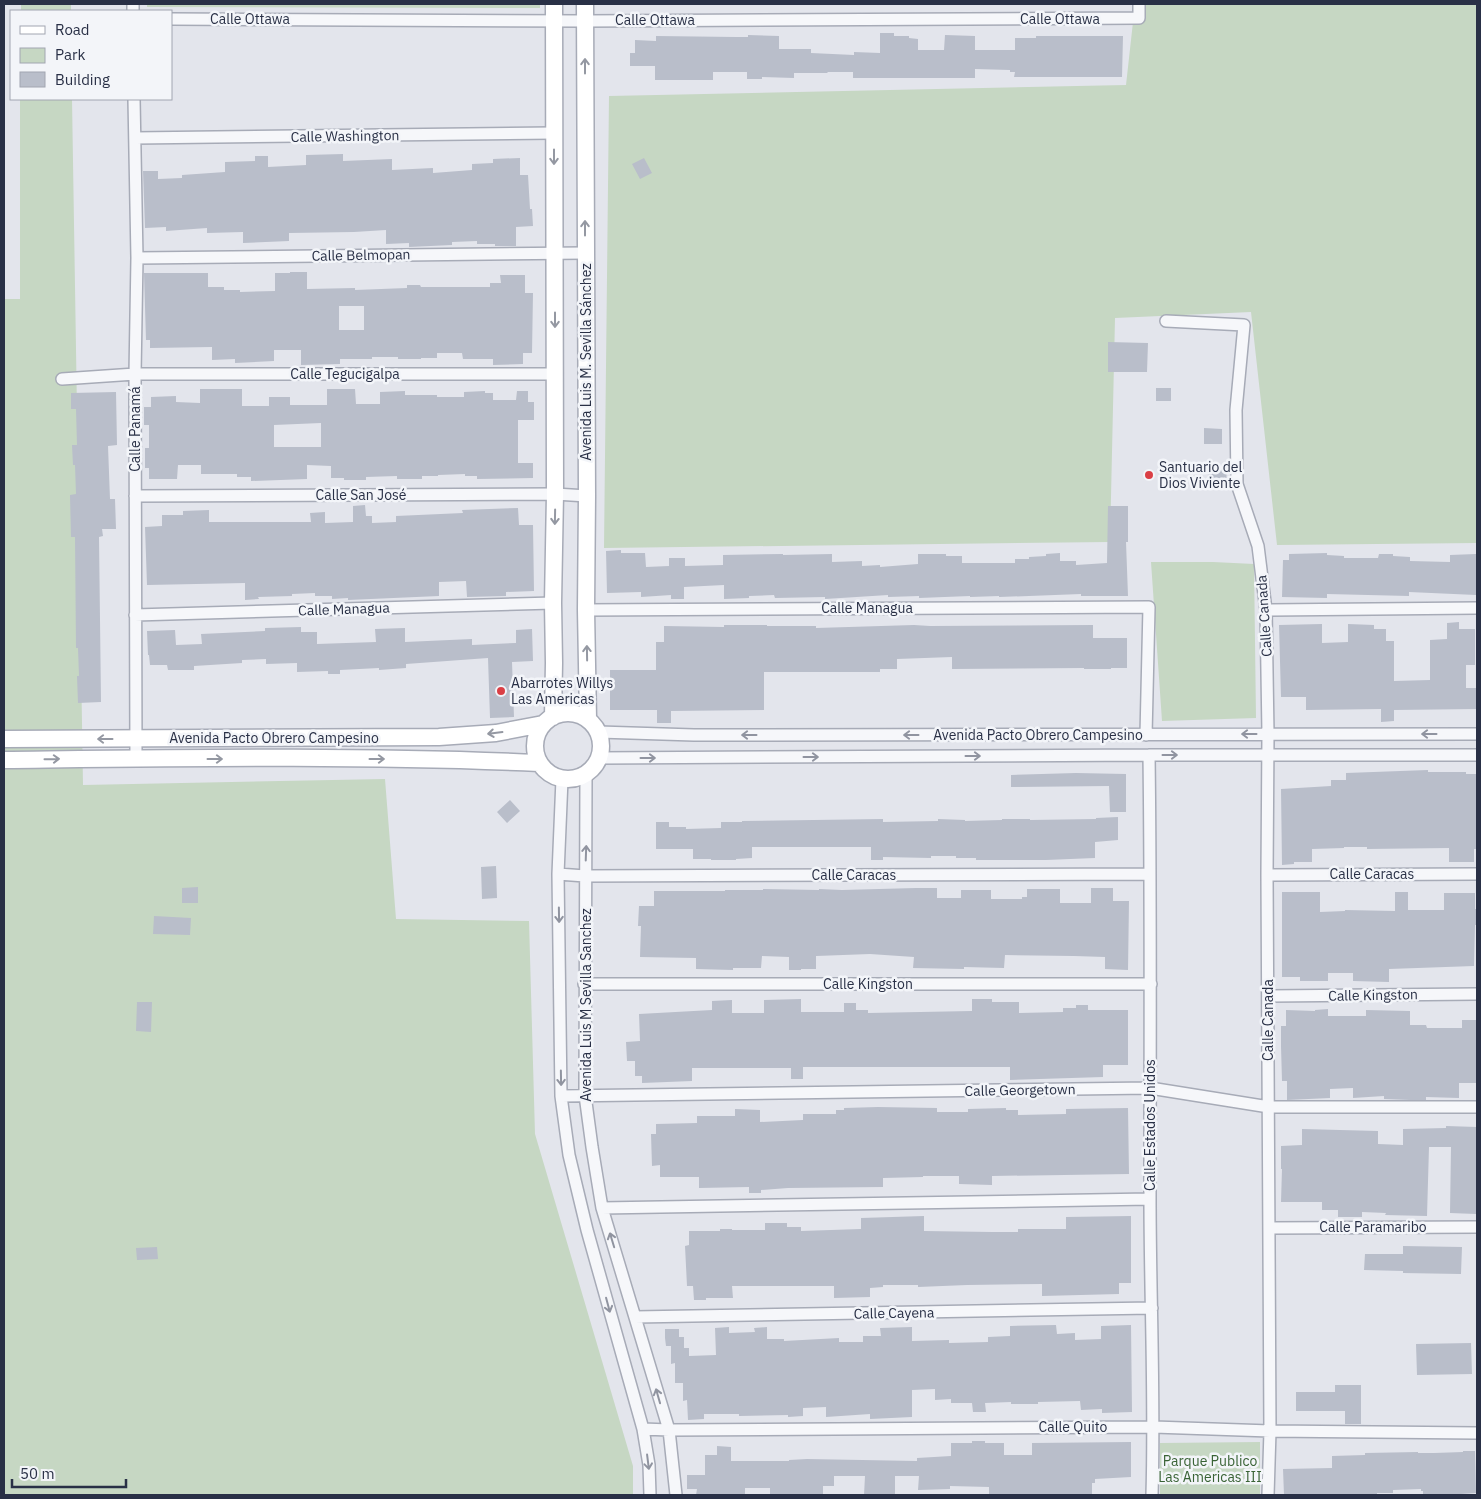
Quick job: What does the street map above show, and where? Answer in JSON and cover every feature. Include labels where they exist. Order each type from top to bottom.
[{"type":"street","points":[[548,721],[554,663],[554,4]]},
{"type":"street","name":"Avenida Luis M. Sevilla Sánchez","points":[[585,4],[586,610],[588,720]]},
{"type":"street","name":"Calle Ottawa","points":[[172,19],[585,21],[1139,18],[1139,4]]},
{"type":"street","name":"Calle Panamá","points":[[134,100],[136,258],[136,758]]},
{"type":"street","name":"Calle Washington","points":[[135,138],[554,133]]},
{"type":"street","name":"Calle Belmopan","points":[[136,258],[585,253]]},
{"type":"street","name":"Calle Canada","points":[[1166,321],[1244,325],[1236,410],[1237,484],[1258,546],[1266,610],[1270,1431],[1268,1495]]},
{"type":"street","name":"Calle Tegucigalpa","points":[[62,379],[135,374],[554,374]]},
{"type":"street","name":"Calle San José","points":[[136,496],[555,494],[587,496]]},
{"type":"street","name":"Calle Managua","points":[[135,615],[553,603]]},
{"type":"street","name":"Calle Managua","points":[[586,610],[1148,607],[1146,735]]},
{"type":"street","points":[[1266,610],[1477,608]]},
{"type":"street","points":[[565,713],[577,714],[588,720],[599,732],[602,745],[599,758],[594,767],[586,774],[575,779],[562,779],[548,773],[539,762],[535,750],[536,736],[548,721],[565,713]]},
{"type":"street","name":"Avenida Pacto Obrero Campesino","points":[[4,739],[456,736],[496,734],[548,721]]},
{"type":"street","name":"Avenida Pacto Obrero Campesino","points":[[599,732],[694,735],[1477,734]]},
{"type":"street","points":[[456,736],[458,759]]},
{"type":"street","name":"Avenida Pacto Obrero Campesino","points":[[599,758],[1149,754],[1267,756],[1477,755]]},
{"type":"street","name":"Calle Estados Unidos","points":[[1149,754],[1150,1199],[1154,1427],[1152,1495]]},
{"type":"street","name":"Avenida Pacto Obrero Campesino","points":[[4,760],[136,758],[458,759],[539,762]]},
{"type":"street","name":"Avenida Luis M Sevilla Sanchez","points":[[586,774],[584,1095],[602,1208],[668,1430],[676,1495]]},
{"type":"street","name":"Avenida Luis M Sevilla Sanchez","points":[[562,779],[558,874],[561,1096],[569,1155],[587,1230],[643,1429],[649,1465],[650,1495]]},
{"type":"street","name":"Calle Caracas","points":[[558,874],[585,876],[1150,874]]},
{"type":"street","name":"Calle Caracas","points":[[1267,875],[1477,874]]},
{"type":"street","name":"Calle Kingston","points":[[584,984],[1151,984]]},
{"type":"street","name":"Calle Kingston","points":[[1268,996],[1477,994]]},
{"type":"street","name":"Calle Georgetown","points":[[561,1096],[1150,1088],[1268,1107],[1477,1107]]},
{"type":"street","points":[[602,1208],[1150,1199]]},
{"type":"street","name":"Calle Paramaribo","points":[[1269,1228],[1477,1227]]},
{"type":"street","name":"Calle Cayena","points":[[635,1317],[1152,1308]]},
{"type":"street","name":"Calle Quito","points":[[643,1429],[1154,1427],[1270,1431],[1477,1433]]},
{"type":"green space","points":[[21,4],[71,4],[71,10],[21,10]]},
{"type":"green space","points":[[147,4],[540,4],[540,8],[147,7]]},
{"type":"green space","points":[[1135,4],[1477,4],[1477,543],[1277,545],[1251,312],[1115,318],[1110,542],[604,548],[609,96],[1126,85]]},
{"type":"green space","points":[[20,100],[72,100],[83,785],[385,779],[396,919],[529,921],[535,1134],[633,1466],[633,1495],[4,1495],[4,299],[20,299]]},
{"type":"green space","points":[[1151,562],[1254,564],[1256,718],[1162,721]]},
{"type":"green space","name":"Parque Publico Las Americas III","points":[[1260,1442],[1260,1495],[1160,1495],[1160,1443]]},
{"type":"building","points":[[880,33],[894,33],[894,36],[909,36],[909,38],[918,39],[918,50],[944,50],[945,35],[975,36],[975,50],[1015,50],[1015,38],[1036,38],[1036,36],[1123,36],[1122,77],[1014,77],[1015,72],[1010,72],[1010,70],[975,69],[975,78],[853,78],[853,72],[828,72],[794,73],[794,78],[762,77],[762,79],[747,79],[747,72],[713,72],[713,80],[655,80],[655,66],[630,66],[630,53],[635,53],[635,40],[656,41],[656,36],[779,36],[779,49],[811,49],[811,53],[854,55],[854,52],[880,53]]},
{"type":"building","points":[[343,154],[343,161],[392,159],[392,170],[433,168],[433,173],[472,170],[472,164],[493,163],[493,159],[520,158],[520,175],[528,175],[533,226],[516,227],[516,246],[477,244],[477,241],[452,242],[452,245],[409,247],[409,243],[386,244],[386,230],[289,233],[289,241],[243,243],[243,232],[207,233],[207,228],[166,231],[166,227],[145,228],[143,171],[158,171],[158,179],[182,178],[182,175],[225,172],[225,162],[255,161],[255,156],[268,156],[268,167],[306,165],[306,155]]},
{"type":"building","points":[[644,158],[652,173],[640,179],[632,164]]},
{"type":"building","points":[[307,272],[307,289],[355,288],[355,290],[407,288],[407,285],[420,285],[421,287],[490,287],[490,283],[501,283],[500,275],[525,275],[525,293],[533,293],[532,353],[523,353],[523,364],[493,365],[493,359],[463,359],[462,353],[437,353],[437,358],[398,359],[398,357],[372,357],[372,359],[340,359],[340,364],[301,365],[301,350],[274,350],[274,361],[235,363],[235,359],[212,360],[212,347],[150,348],[150,340],[146,340],[144,273],[208,273],[208,287],[224,287],[224,290],[240,290],[240,292],[275,291],[275,273]],"holes":[[[339,306],[364,306],[364,330],[339,330]]]},
{"type":"building","points":[[1108,342],[1148,343],[1147,372],[1108,372]]},
{"type":"building","points":[[1156,388],[1171,388],[1171,401],[1156,401]]},
{"type":"building","points":[[200,389],[242,389],[242,406],[269,406],[269,397],[290,397],[290,405],[327,405],[327,389],[355,389],[356,404],[380,404],[380,392],[405,391],[405,395],[464,397],[464,392],[485,391],[485,393],[493,393],[493,400],[516,400],[517,391],[528,391],[528,402],[534,402],[534,420],[518,420],[518,463],[533,463],[533,478],[477,479],[477,476],[465,476],[465,474],[422,476],[422,479],[397,479],[397,476],[366,477],[366,480],[344,480],[344,478],[331,478],[331,466],[307,465],[307,479],[251,481],[251,477],[237,477],[237,474],[201,474],[201,465],[178,465],[177,479],[149,479],[149,468],[145,468],[145,448],[149,448],[149,425],[144,425],[144,407],[151,407],[151,397],[176,396],[176,402],[200,403]],"holes":[[[321,423],[321,447],[274,447],[274,425]]]},
{"type":"building","points":[[116,392],[117,445],[108,446],[110,499],[115,499],[116,529],[102,529],[103,536],[99,537],[101,702],[78,703],[75,537],[71,537],[70,495],[76,494],[72,445],[77,445],[76,409],[71,409],[71,393]]},
{"type":"building","points":[[1204,428],[1222,429],[1222,444],[1204,444]]},
{"type":"building","points":[[1209,466],[1227,468],[1226,484],[1208,483]]},
{"type":"building","points":[[365,505],[366,516],[372,516],[372,523],[396,522],[396,516],[463,513],[462,510],[518,508],[519,525],[533,525],[534,591],[506,592],[506,596],[467,597],[466,581],[439,582],[439,596],[348,600],[348,598],[332,599],[332,596],[315,596],[315,593],[258,597],[259,599],[245,600],[245,583],[147,585],[145,527],[162,526],[162,515],[183,515],[183,511],[209,510],[209,522],[311,522],[310,513],[325,512],[325,523],[353,522],[353,506]]},
{"type":"building","points":[[1108,506],[1128,506],[1128,542],[1126,542],[1128,596],[1081,596],[1081,594],[919,598],[919,596],[888,597],[888,595],[825,599],[825,597],[775,598],[774,595],[724,599],[724,585],[684,587],[684,599],[671,599],[671,595],[641,597],[641,592],[607,593],[606,551],[621,550],[621,553],[645,553],[646,567],[669,566],[669,558],[685,558],[685,566],[723,565],[723,555],[783,554],[832,554],[832,562],[862,561],[862,566],[880,565],[880,567],[918,564],[918,554],[962,556],[962,563],[1015,563],[1015,559],[1029,559],[1029,557],[1060,553],[1060,561],[1076,561],[1076,565],[1107,563]]},
{"type":"building","points":[[1327,553],[1327,555],[1344,556],[1344,558],[1378,558],[1379,554],[1393,554],[1393,556],[1410,557],[1410,561],[1450,562],[1450,555],[1476,554],[1476,595],[1409,592],[1409,596],[1327,594],[1327,598],[1282,597],[1283,560],[1289,560],[1289,554]]},
{"type":"building","points":[[1459,622],[1459,629],[1475,629],[1475,665],[1466,665],[1466,688],[1477,688],[1477,709],[1394,710],[1394,721],[1381,722],[1381,709],[1306,710],[1306,697],[1281,697],[1279,625],[1322,624],[1322,643],[1348,642],[1348,624],[1374,625],[1374,629],[1386,629],[1386,641],[1394,641],[1394,681],[1430,680],[1430,640],[1447,639],[1447,623]]},
{"type":"building","points":[[724,625],[816,626],[816,628],[914,625],[1093,625],[1093,638],[1127,638],[1127,668],[952,669],[952,657],[897,659],[897,669],[880,669],[880,672],[764,672],[764,710],[671,711],[671,723],[657,723],[657,710],[610,710],[610,670],[656,670],[656,642],[664,642],[664,626],[724,627]]},
{"type":"building","points":[[301,627],[301,632],[317,632],[317,644],[376,642],[375,629],[405,628],[405,642],[472,639],[472,645],[516,643],[516,630],[532,629],[533,661],[512,662],[514,717],[490,718],[488,658],[406,664],[406,668],[340,670],[340,674],[328,674],[328,671],[297,672],[297,663],[266,664],[266,659],[242,660],[242,663],[194,666],[194,670],[168,670],[167,665],[150,665],[147,631],[175,630],[176,645],[202,644],[201,634],[265,631],[265,628]]},
{"type":"building","points":[[1428,770],[1428,772],[1466,772],[1466,774],[1477,774],[1477,849],[1474,849],[1474,862],[1449,862],[1449,848],[1367,849],[1367,847],[1344,847],[1312,849],[1312,862],[1294,862],[1294,864],[1282,865],[1281,789],[1331,786],[1331,780],[1346,780],[1346,773]]},
{"type":"building","points":[[1126,774],[1126,812],[1110,812],[1109,786],[1011,787],[1011,775]]},
{"type":"building","points":[[510,800],[520,811],[507,823],[497,812]]},
{"type":"building","points":[[1118,817],[1118,840],[1095,842],[1095,858],[976,860],[976,858],[956,858],[956,856],[931,856],[931,858],[883,857],[883,860],[871,860],[871,847],[752,847],[752,858],[711,860],[693,859],[693,849],[656,849],[656,822],[669,822],[669,827],[686,827],[686,829],[721,828],[721,822],[742,821],[883,819],[883,822],[938,821],[938,819],[965,821]]},
{"type":"building","points":[[496,866],[497,898],[482,899],[481,867]]},
{"type":"building","points":[[198,887],[198,903],[182,903],[182,888]]},
{"type":"building","points":[[937,888],[937,898],[961,898],[961,890],[991,890],[991,899],[1022,899],[1022,897],[1027,897],[1027,889],[1060,889],[1060,903],[1091,903],[1091,888],[1113,888],[1113,901],[1129,901],[1128,970],[1105,969],[1105,957],[1074,956],[1005,955],[1004,968],[964,967],[964,969],[913,968],[914,957],[870,954],[816,956],[816,969],[801,970],[789,970],[789,957],[762,956],[761,968],[733,968],[733,970],[696,969],[696,958],[640,957],[641,926],[638,926],[639,906],[654,906],[654,891]]},
{"type":"building","points":[[1282,892],[1320,892],[1320,912],[1345,910],[1395,911],[1395,892],[1408,892],[1408,910],[1444,910],[1444,893],[1475,893],[1477,925],[1475,925],[1474,966],[1389,969],[1389,982],[1353,981],[1353,973],[1328,973],[1328,981],[1300,981],[1300,977],[1282,977]]},
{"type":"building","points":[[154,916],[191,918],[190,935],[153,934]]},
{"type":"building","points":[[801,999],[801,1012],[844,1012],[844,1003],[856,1003],[856,1010],[868,1010],[868,1013],[972,1011],[972,999],[992,999],[992,1002],[1019,1002],[1019,1013],[1063,1012],[1063,1008],[1076,1008],[1076,1005],[1088,1005],[1088,1010],[1128,1010],[1128,1065],[1103,1065],[1103,1077],[1010,1080],[1010,1067],[803,1067],[803,1079],[791,1079],[791,1068],[692,1068],[692,1081],[642,1083],[642,1076],[635,1076],[635,1061],[627,1061],[626,1042],[640,1041],[639,1014],[712,1010],[712,1001],[732,1000],[732,1013],[764,1013],[764,1000]]},
{"type":"building","points":[[137,1002],[152,1002],[151,1032],[136,1031]]},
{"type":"building","points":[[1328,1009],[1328,1016],[1366,1016],[1366,1010],[1410,1011],[1410,1025],[1426,1025],[1427,1028],[1462,1028],[1462,1020],[1477,1020],[1476,1083],[1459,1083],[1459,1098],[1426,1097],[1426,1100],[1410,1100],[1384,1099],[1384,1096],[1353,1098],[1353,1088],[1330,1089],[1330,1098],[1287,1100],[1287,1081],[1282,1081],[1281,1046],[1281,1026],[1286,1026],[1286,1010],[1315,1011]]},
{"type":"building","points":[[844,1108],[937,1108],[937,1112],[968,1112],[968,1109],[1006,1108],[1006,1110],[1018,1110],[1018,1115],[1066,1114],[1066,1109],[1128,1108],[1129,1174],[992,1176],[992,1185],[959,1184],[959,1176],[883,1178],[883,1187],[788,1188],[761,1190],[761,1193],[749,1193],[749,1187],[699,1188],[699,1177],[660,1177],[660,1165],[652,1166],[651,1134],[656,1134],[656,1124],[697,1123],[697,1116],[735,1116],[735,1109],[760,1110],[760,1122],[803,1120],[803,1114],[836,1114],[836,1110],[844,1110]]},
{"type":"building","points":[[1446,1126],[1477,1127],[1476,1214],[1450,1213],[1451,1147],[1429,1147],[1427,1216],[1385,1215],[1386,1213],[1362,1212],[1362,1217],[1338,1217],[1338,1210],[1322,1210],[1322,1202],[1281,1202],[1281,1146],[1302,1145],[1302,1129],[1378,1131],[1378,1144],[1403,1145],[1403,1129],[1446,1128]]},
{"type":"building","points":[[924,1216],[924,1231],[1018,1232],[1018,1229],[1066,1229],[1066,1217],[1131,1216],[1131,1283],[1119,1283],[1119,1294],[1042,1296],[1042,1284],[918,1287],[918,1285],[883,1285],[883,1287],[870,1288],[870,1297],[834,1298],[834,1286],[732,1286],[733,1298],[706,1298],[706,1300],[694,1300],[693,1286],[687,1286],[685,1246],[689,1245],[689,1231],[720,1231],[720,1229],[765,1230],[765,1223],[787,1223],[787,1227],[801,1227],[801,1231],[861,1229],[861,1218]]},
{"type":"building","points":[[1403,1246],[1462,1247],[1461,1274],[1364,1270],[1365,1254],[1403,1254]]},
{"type":"building","points":[[157,1247],[158,1259],[137,1260],[136,1248]]},
{"type":"building","points":[[1056,1325],[1057,1334],[1075,1333],[1075,1340],[1101,1339],[1101,1326],[1131,1325],[1132,1412],[1102,1413],[1102,1409],[1081,1410],[1080,1401],[1038,1402],[1038,1404],[985,1403],[986,1412],[973,1412],[972,1403],[951,1403],[951,1399],[935,1400],[935,1389],[912,1390],[912,1417],[870,1419],[870,1414],[826,1417],[826,1407],[803,1408],[803,1416],[704,1414],[704,1419],[688,1420],[687,1400],[683,1401],[683,1383],[675,1383],[675,1363],[671,1364],[671,1346],[666,1346],[665,1338],[665,1329],[679,1329],[679,1337],[684,1337],[684,1348],[689,1348],[689,1356],[716,1355],[715,1328],[729,1327],[729,1333],[755,1332],[754,1328],[767,1327],[767,1339],[784,1339],[784,1341],[839,1338],[839,1342],[863,1342],[863,1336],[881,1336],[880,1328],[912,1327],[912,1341],[949,1340],[949,1343],[988,1342],[988,1337],[1010,1336],[1010,1326]]},
{"type":"building","points":[[1471,1343],[1472,1374],[1417,1375],[1416,1344]]},
{"type":"building","points":[[1335,1385],[1361,1385],[1361,1424],[1345,1424],[1345,1411],[1296,1411],[1296,1392],[1335,1392]]},
{"type":"building","points":[[972,1441],[1004,1443],[1004,1455],[1032,1455],[1032,1443],[1131,1442],[1131,1477],[1095,1479],[1095,1483],[1092,1483],[1092,1495],[989,1495],[989,1487],[950,1486],[950,1489],[918,1490],[919,1476],[895,1476],[895,1495],[864,1495],[865,1476],[834,1476],[834,1486],[823,1486],[823,1495],[770,1495],[770,1488],[745,1488],[745,1495],[696,1495],[697,1489],[687,1489],[687,1475],[705,1475],[705,1455],[717,1455],[717,1446],[731,1447],[731,1461],[789,1461],[807,1459],[917,1461],[917,1458],[951,1456],[951,1443],[972,1443]]},
{"type":"building","points":[[1475,1451],[1476,1493],[1423,1495],[1421,1489],[1393,1490],[1393,1493],[1377,1493],[1377,1495],[1284,1495],[1283,1469],[1332,1468],[1332,1456],[1365,1455],[1365,1453]]},
{"type":"place","name":"Santuario del Dios Viviente","points":[[1149,475]]},
{"type":"place","name":"Abarrotes Willys Las Americas","points":[[501,691]]}]
